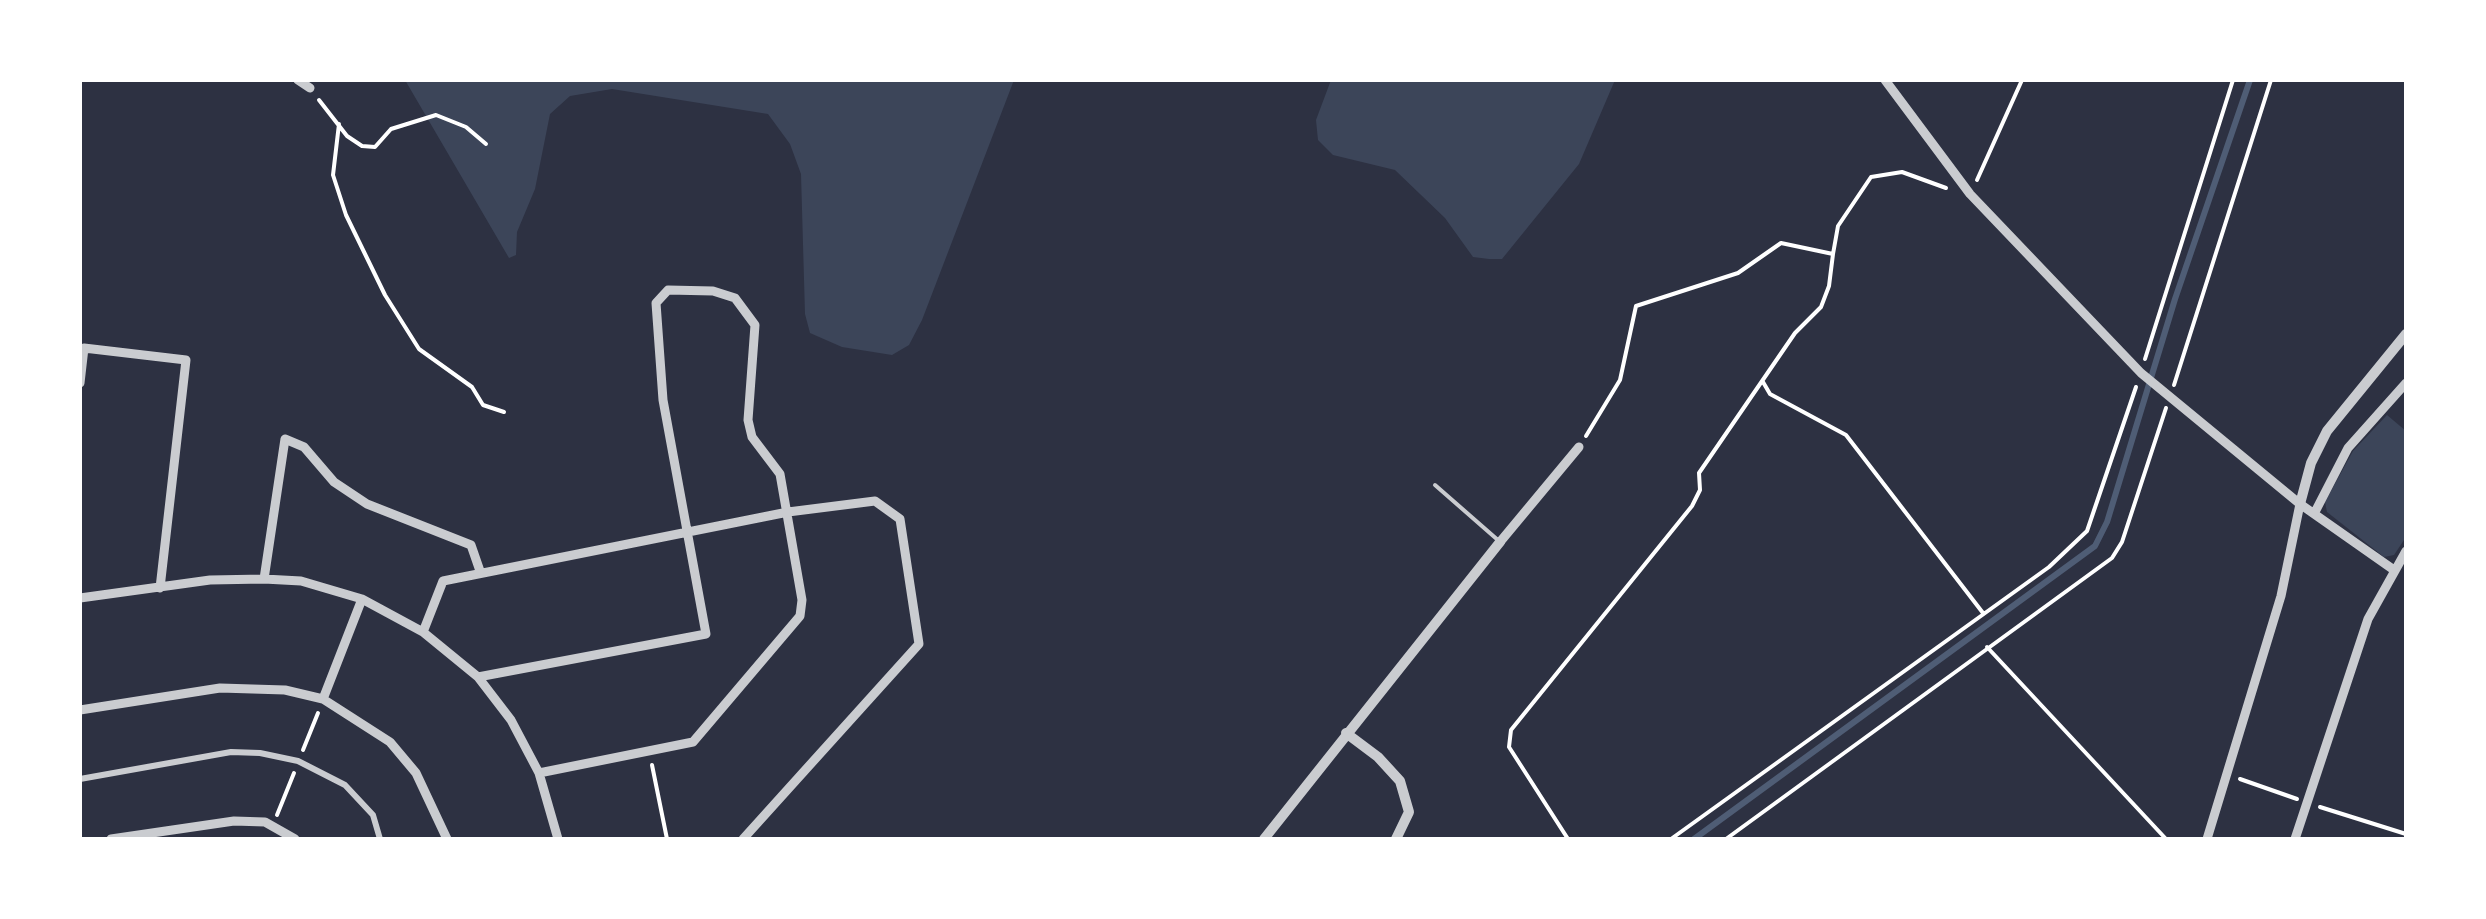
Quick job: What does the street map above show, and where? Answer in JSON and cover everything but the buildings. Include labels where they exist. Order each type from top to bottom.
[{"type":"street","points":[[298,80],[310,88]]},
{"type":"street","points":[[1886,80],[1970,194],[2141,373],[2300,504],[2394,570]]},
{"type":"street","points":[[478,677],[706,634],[663,400],[656,303],[668,290],[713,292],[735,298],[755,326],[748,420],[752,437],[780,474],[800,616],[693,742],[539,772]]},
{"type":"street","points":[[2207,839],[2281,596],[2311,463],[2327,431],[2406,334]]},
{"type":"street","points":[[80,383],[84,348],[186,360],[160,588]]},
{"type":"street","points":[[2315,512],[2348,448],[2406,383]]},
{"type":"street","points":[[264,580],[285,439],[304,447],[334,482],[367,504],[471,545],[480,571]]},
{"type":"street","points":[[1264,839],[1579,447]]},
{"type":"street","points":[[423,632],[443,581],[788,512],[875,502],[900,519],[919,644],[744,839]]},
{"type":"street","points":[[2295,839],[2368,619],[2406,550]]},
{"type":"street","points":[[80,598],[210,580],[264,580],[301,581],[362,599],[423,632],[478,677],[511,720],[539,772],[558,839]]},
{"type":"street","points":[[323,699],[362,599]]},
{"type":"street","points":[[80,710],[220,688],[285,690],[323,699],[390,742],[416,773],[447,839]]},
{"type":"street","points":[[1346,733],[1378,757],[1400,781],[1409,812],[1396,839]]},
{"type":"street","points":[[80,779],[231,752],[260,753],[298,762],[345,785],[373,815],[380,839]]},
{"type":"street","points":[[111,839],[234,821],[265,822],[295,839]]},
{"type":"lane","points":[[1435,485],[1500,542]]},
{"type":"path","points":[[1568,839],[1508,748],[1511,730],[1692,506],[1700,490],[1699,473],[1795,333],[1821,307],[1829,286],[1838,226],[1871,177],[1902,172],[1970,194],[2022,80]]},
{"type":"path","points":[[1671,839],[2049,567],[2088,531],[2233,80]]},
{"type":"path","points":[[1726,839],[2112,558],[2170,396],[2272,80]]},
{"type":"path","points":[[310,88],[338,124],[362,146],[375,146],[391,128],[436,114],[466,128],[486,144]]},
{"type":"path","points":[[338,124],[333,176],[346,216],[385,295],[420,349],[472,387],[489,410],[504,412]]},
{"type":"path","points":[[1579,447],[1620,380],[1636,306],[1738,272],[1782,243],[1833,254]]},
{"type":"path","points":[[1762,382],[1770,394],[1846,435],[1984,614]]},
{"type":"path","points":[[1987,646],[2166,839]]},
{"type":"path","points":[[649,751],[667,839]]},
{"type":"shaded area","points":[[405,80],[1014,80],[922,320],[909,345],[892,355],[842,347],[810,333],[805,314],[801,174],[790,144],[768,114],[612,89],[570,96],[550,114],[535,189],[517,232],[516,255],[509,258]]},
{"type":"shaded area","points":[[1331,80],[1615,80],[1579,164],[1502,259],[1489,259],[1473,257],[1445,218],[1395,170],[1333,155],[1318,140],[1316,120]]},
{"type":"shaded area","points":[[2387,415],[2406,431],[2406,537],[2394,555],[2384,557],[2327,512],[2325,502],[2353,451]]},
{"type":"waterway","points":[[1694,839],[2095,546],[2107,522],[2175,299],[2250,80]]}]
